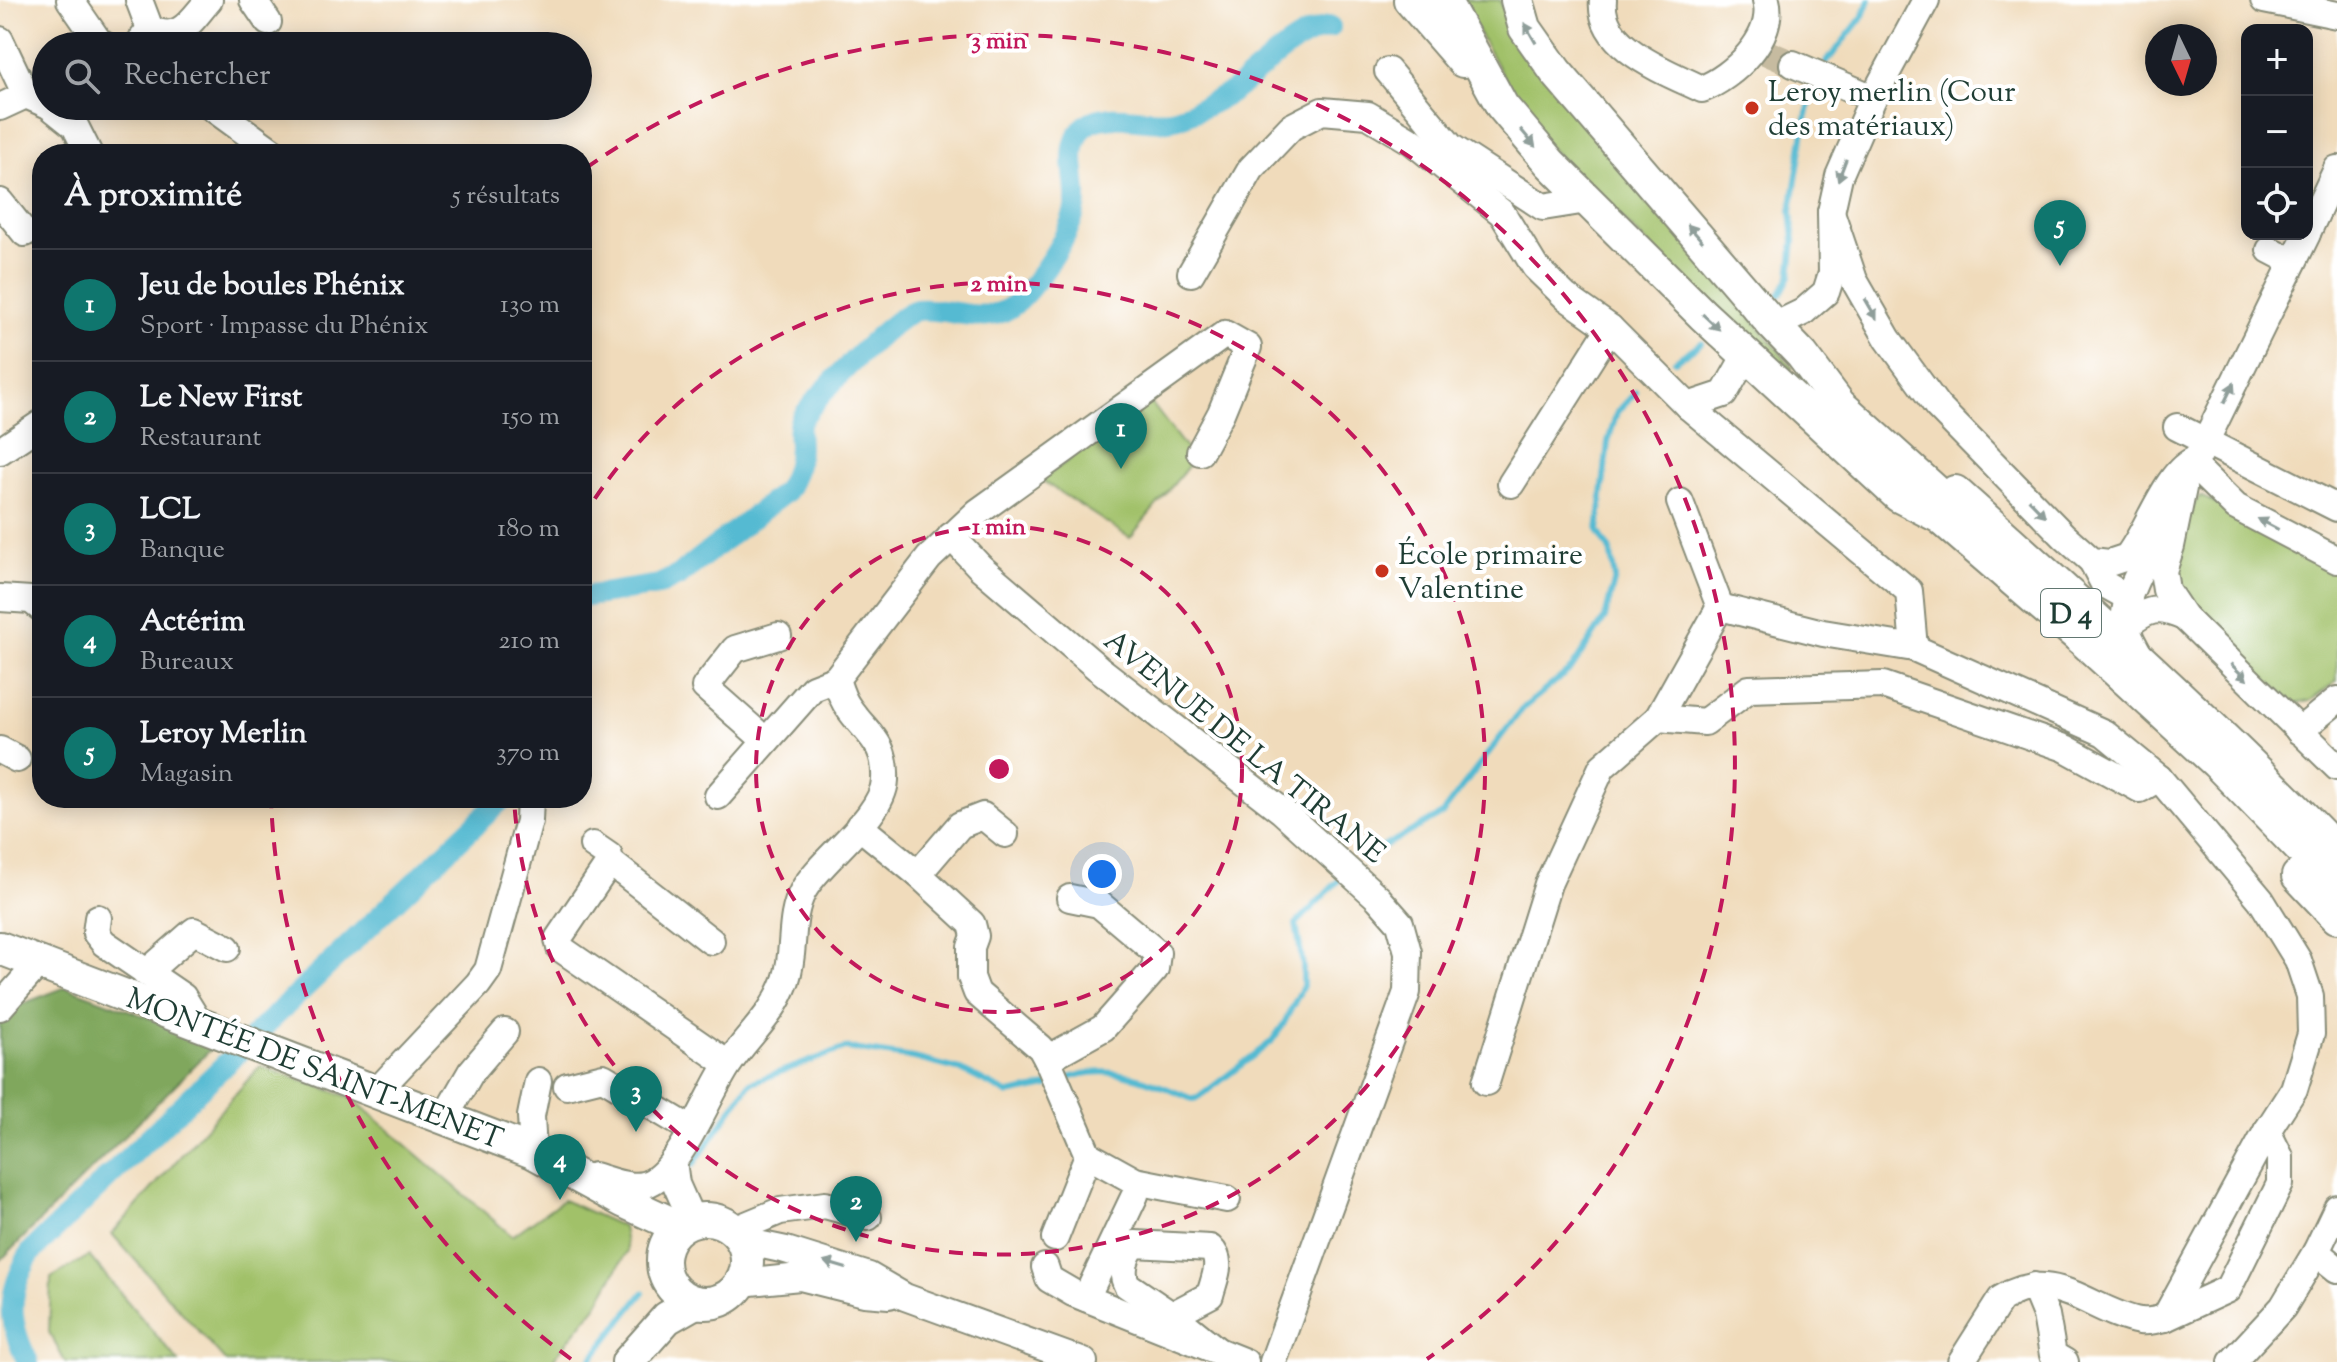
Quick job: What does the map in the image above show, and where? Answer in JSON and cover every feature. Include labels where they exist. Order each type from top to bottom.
[{"type":"main road","points":[[1410,0],[1502,106]]},
{"type":"main road","name":"D 4","points":[[1444,0],[1502,106],[1550,163],[1746,355],[2184,761],[2337,917]]},
{"type":"main road","name":"D 4","points":[[1517,0],[1525,28],[1556,72],[1774,326],[1802,355],[2140,656],[2245,756],[2337,851]]},
{"type":"main road","name":"D 4","points":[[1802,355],[1839,404],[2225,755],[2337,875]]},
{"type":"main road","name":"D 4","points":[[1899,496],[1940,517],[2084,641],[2217,763],[2337,886]]},
{"type":"main road","name":"MONTÉE DE SAINT-MENET","points":[[0,948],[533,1152],[679,1231]]},
{"type":"main road","points":[[707,1218],[722,1221],[739,1236],[748,1262],[741,1283],[726,1297],[706,1303],[678,1302],[665,1275],[663,1260],[679,1231],[707,1218]]},
{"type":"main road","points":[[628,1362],[678,1302]]},
{"type":"street","points":[[70,0],[92,32]]},
{"type":"street","points":[[139,0],[150,32]]},
{"type":"street","points":[[178,32],[209,0]]},
{"type":"street","points":[[1603,0],[1602,12],[1616,38],[1647,63],[1702,89],[1716,84],[1760,49],[1766,22],[1766,0]]},
{"type":"street","points":[[1774,326],[1803,312],[1826,292],[1832,273],[1831,212],[1839,176],[1873,98],[1926,0]]},
{"type":"street","points":[[2264,0],[2337,15]]},
{"type":"street","points":[[0,40],[32,88]]},
{"type":"street","points":[[1793,64],[1873,98]]},
{"type":"street","points":[[1388,71],[1451,147],[1543,207],[1587,200]]},
{"type":"street","points":[[0,107],[32,103]]},
{"type":"street","points":[[1191,273],[1251,169],[1291,127],[1322,111],[1368,115],[1413,142],[1502,213],[1535,267],[1566,297],[1610,328],[1688,406],[1909,591],[1914,648]]},
{"type":"street","points":[[66,120],[75,126],[84,144]]},
{"type":"street","points":[[229,120],[262,144]]},
{"type":"street","points":[[2313,221],[2337,169]]},
{"type":"street","points":[[0,202],[25,233]]},
{"type":"street","points":[[1831,212],[1854,280],[1888,339],[1937,406],[2092,561],[2104,584],[2129,598]]},
{"type":"street","points":[[2140,656],[2124,616],[2129,598],[2304,240]]},
{"type":"street","points":[[2270,250],[2293,262]]},
{"type":"street","points":[[1511,484],[1610,328]]},
{"type":"street","points":[[718,796],[813,688],[836,679],[929,558],[951,536],[978,512],[1225,334],[1248,347],[1221,413],[1200,452]]},
{"type":"street","points":[[1688,406],[1724,394],[1746,355]]},
{"type":"street","points":[[2177,427],[2194,464],[2236,507],[2337,560]]},
{"type":"street","points":[[0,451],[32,430]]},
{"type":"street","points":[[2092,561],[2109,563],[2127,557],[2174,475],[2186,464],[2337,508]]},
{"type":"street","points":[[2194,464],[2163,571],[2166,590],[2184,617],[2337,767]]},
{"type":"street","points":[[1680,502],[1720,607]]},
{"type":"street","name":"AVENUE DE LA TIRANE","points":[[951,536],[980,567],[1098,668],[1319,842],[1400,923],[1408,952],[1407,992],[1273,1362]]},
{"type":"street","points":[[0,598],[32,601]]},
{"type":"street","points":[[1720,607],[1823,633],[1914,648],[2104,733],[2159,778],[2261,900],[2298,960],[2310,996],[2311,1034],[2294,1089],[2267,1131],[2165,1318]]},
{"type":"street","points":[[1486,1082],[1548,884],[1602,767],[1658,718],[1720,607]]},
{"type":"street","points":[[2126,626],[2152,610],[2166,609],[2184,617]]},
{"type":"street","points":[[766,741],[705,687],[735,649],[778,636]]},
{"type":"street","points":[[571,1171],[640,1186],[653,1181],[673,1161],[728,1064],[773,1009],[787,977],[794,912],[804,889],[878,803],[885,782],[875,737],[847,707],[836,679]]},
{"type":"street","points":[[1658,718],[1705,722],[1749,689],[1883,685],[2065,748],[2140,789],[2159,778]]},
{"type":"street","points":[[2299,731],[2337,700]]},
{"type":"street","points":[[377,1091],[488,970],[529,821],[530,808]]},
{"type":"street","points":[[918,874],[960,825],[983,816],[1005,834]]},
{"type":"street","points":[[859,826],[972,924],[975,936],[971,947],[971,977],[977,993],[1041,1048],[1088,1155],[1135,1188],[1227,1199]]},
{"type":"street","points":[[711,941],[602,853],[558,939],[560,948],[728,1064]]},
{"type":"street","points":[[1054,1075],[1103,1028],[1155,969],[1157,953],[1099,904],[1070,898]]},
{"type":"street","points":[[98,918],[96,933],[104,943],[183,997],[199,1023]]},
{"type":"street","points":[[146,973],[194,931],[227,948]]},
{"type":"street","points":[[0,1007],[39,963]]},
{"type":"street","points":[[445,1117],[471,1072],[505,1032]]},
{"type":"street","points":[[567,1086],[603,1077],[692,1130]]},
{"type":"street","points":[[533,1152],[531,1116],[538,1081]]},
{"type":"street","points":[[1961,1362],[2001,1299],[2034,1286],[2065,1291],[2138,1321],[2165,1318],[2228,1289],[2280,1184],[2280,1157],[2267,1131]]},
{"type":"street","points":[[1055,1238],[1088,1155]]},
{"type":"street","points":[[673,1161],[679,1231]]},
{"type":"street","points":[[1086,1298],[1135,1188]]},
{"type":"street","points":[[739,1236],[780,1211],[825,1205],[868,1217]]},
{"type":"street","points":[[2232,1362],[2283,1307],[2316,1252],[2337,1208]]},
{"type":"street","points":[[739,1236],[869,1276],[905,1297],[1084,1362]]},
{"type":"street","points":[[2316,1252],[2337,1269]]},
{"type":"street","points":[[1045,1267],[1049,1279],[1086,1298],[1245,1362]]},
{"type":"street","points":[[741,1283],[800,1277],[864,1293],[905,1297]]},
{"type":"street","points":[[2034,1286],[2046,1315],[2053,1355],[2065,1362]]},
{"type":"street","points":[[1172,1315],[1219,1352]]},
{"type":"green space","points":[[1460,0],[1500,0],[1510,24],[1793,368],[1789,371],[1675,271],[1536,134]]},
{"type":"green space","points":[[1150,401],[1194,459],[1130,538],[1041,480]]},
{"type":"green space","points":[[2200,496],[2337,566],[2337,681],[2310,701],[2294,704],[2173,591],[2172,564],[2189,512]]},
{"type":"green space","points":[[66,987],[217,1043],[0,1261],[0,998],[22,1004]]},
{"type":"green space","points":[[260,1066],[352,1098],[512,1236],[563,1200],[623,1227],[627,1251],[597,1305],[551,1362],[226,1362],[112,1234]]},
{"type":"green space","points":[[89,1256],[179,1362],[65,1362],[49,1332],[51,1278]]},
{"type":"waterway","points":[[1826,63],[1863,16],[1869,0]]},
{"type":"waterway","points":[[592,595],[659,585],[678,576],[786,491],[797,464],[799,424],[807,411],[855,359],[906,315],[917,310],[930,310],[981,316],[1005,311],[1016,303],[1045,269],[1069,226],[1076,200],[1073,166],[1075,142],[1087,124],[1111,118],[1169,120],[1181,117],[1230,93],[1303,37],[1330,27]]},
{"type":"waterway","points":[[1780,295],[1790,276],[1794,241],[1791,211],[1806,118],[1815,86]]},
{"type":"waterway","points":[[1675,361],[1701,343]]},
{"type":"waterway","points":[[1363,858],[1442,814],[1522,709],[1572,668],[1605,618],[1615,578],[1610,550],[1598,531],[1608,442],[1617,412],[1636,392]]},
{"type":"waterway","points":[[255,1035],[493,808]]},
{"type":"waterway","points":[[1062,1081],[1096,1072],[1112,1073],[1144,1080],[1192,1099],[1198,1098],[1271,1042],[1283,1025],[1303,986],[1296,924],[1340,879]]},
{"type":"waterway","points":[[693,1165],[750,1083],[846,1048],[914,1058],[961,1070],[1009,1094],[1052,1085]]},
{"type":"waterway","points":[[28,1362],[16,1333],[13,1307],[17,1281],[31,1252],[238,1052]]},
{"type":"waterway","points":[[589,1362],[643,1293]]},
{"type":"tunnel","points":[[1765,52],[1793,64]]},
{"type":"place","name":"Leroy merlin (Cour des matériaux)","points":[[1752,108]]},
{"type":"place","name":"Leroy Merlin","points":[[2060,266]]},
{"type":"place","name":"Jeu de boules Phénix","points":[[1121,469]]},
{"type":"place","name":"École primaire Valentine","points":[[1382,571]]},
{"type":"place","name":"LCL","points":[[636,1132]]},
{"type":"place","name":"Actérim","points":[[560,1200]]},
{"type":"place","name":"Le New First","points":[[856,1242]]}]
